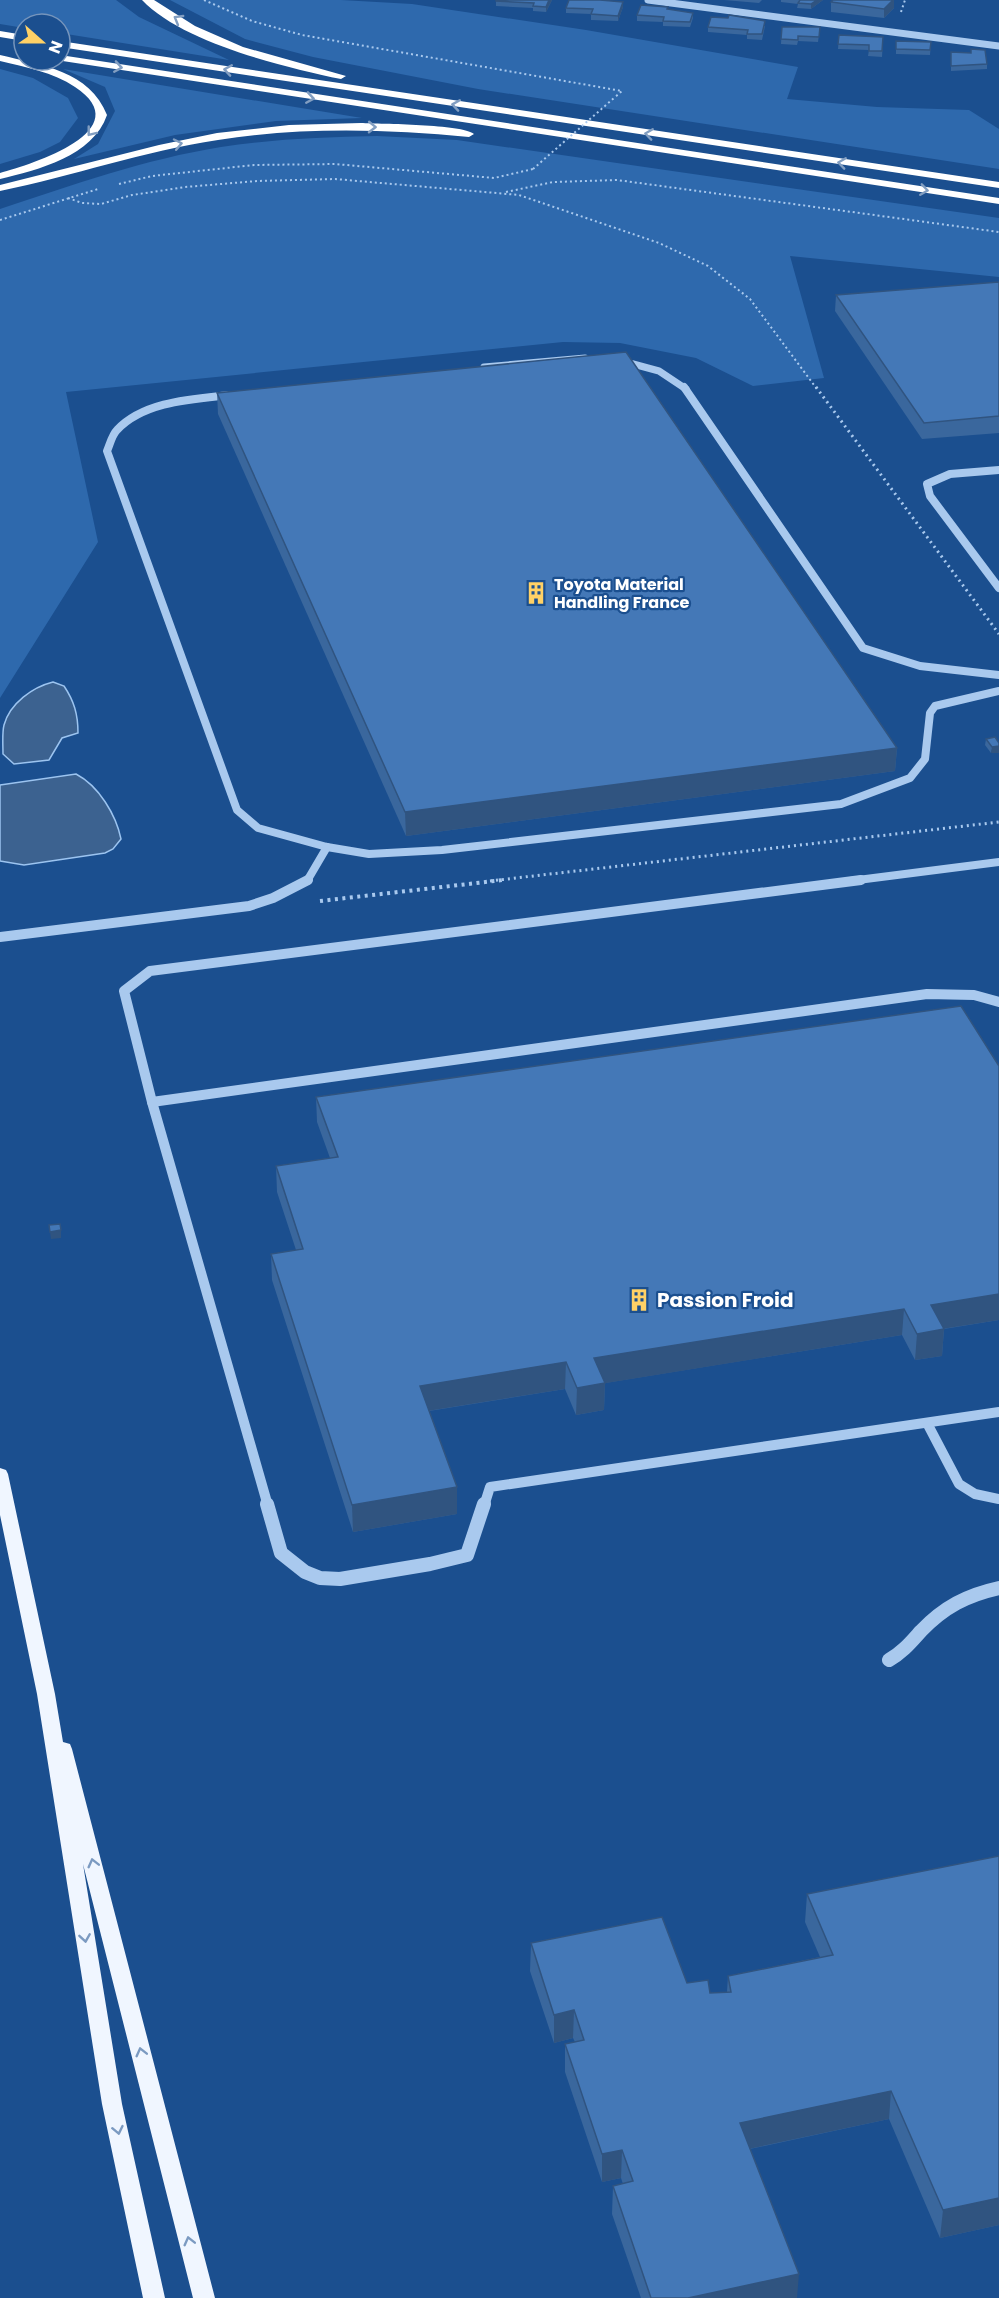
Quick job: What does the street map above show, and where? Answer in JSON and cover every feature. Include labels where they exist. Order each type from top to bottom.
[{"type":"highway","points":[[147,0],[189,26],[236,47],[302,68],[409,90],[431,101]]},
{"type":"highway","points":[[72,46],[999,185]]},
{"type":"highway","points":[[0,58],[46,71],[75,83],[96,100],[100,116],[90,135],[76,147],[38,165],[0,176]]},
{"type":"highway","points":[[72,60],[999,201]]},
{"type":"highway","points":[[0,188],[41,180],[183,143],[252,132],[371,127],[477,135]]},
{"type":"highway","points":[[497,137],[698,163],[721,160]]},
{"type":"highway","points":[[0,196],[41,180]]},
{"type":"main road","points":[[0,1474],[46,1694],[112,2104],[154,2298]]},
{"type":"main road","points":[[46,1694],[69,1768],[204,2298]]},
{"type":"street","points":[[648,0],[999,46]]},
{"type":"street","points":[[472,368],[571,358],[595,358]]},
{"type":"street","points":[[607,359],[658,370],[685,388],[863,648],[888,658],[920,666],[976,669],[999,675]]},
{"type":"street","points":[[234,394],[161,406],[128,421],[118,429],[107,451],[237,810],[258,828],[327,847],[369,854],[442,850],[841,804],[910,778],[925,759],[930,713],[935,706],[999,691]]},
{"type":"street","points":[[999,470],[946,475],[929,481],[927,484],[930,496],[999,588]]},
{"type":"street","points":[[0,938],[249,906],[273,898],[307,880],[327,847]]},
{"type":"street","points":[[999,862],[150,971],[124,992],[152,1102],[281,1552],[305,1572],[320,1578],[340,1579],[430,1564],[467,1555],[490,1487],[999,1412]]},
{"type":"street","points":[[152,1102],[927,994],[974,995],[999,1002]]},
{"type":"street","points":[[927,1423],[959,1484],[975,1494],[999,1499]]},
{"type":"street","points":[[889,1660],[898,1655],[945,1607],[973,1592],[999,1588]]},
{"type":"path","points":[[111,186],[152,176],[254,165],[335,164],[494,178],[532,169],[622,91],[521,76],[315,39],[232,14],[204,0]]},
{"type":"path","points":[[68,198],[82,203],[101,204],[132,195],[185,187],[257,181],[335,179],[519,195],[659,243],[708,266],[750,299],[999,634]]},
{"type":"path","points":[[502,193],[553,182],[617,180],[999,232]]},
{"type":"path","points":[[0,220],[100,189]]},
{"type":"path","points":[[273,898],[302,903],[999,822]]},
{"type":"shaded area","points":[[0,0],[116,0],[139,17],[229,60],[72,35],[72,12],[12,12],[12,26],[0,24]]},
{"type":"shaded area","points":[[170,0],[341,0],[412,4],[586,30],[798,67],[787,99],[877,107],[969,110],[999,129],[999,169],[478,89],[313,57],[245,39]]},
{"type":"shaded area","points":[[0,69],[33,78],[68,98],[78,118],[60,142],[40,152],[0,164]]},
{"type":"shaded area","points":[[72,70],[362,118],[276,121],[175,135],[74,159],[98,144],[115,111],[105,87],[70,72]]},
{"type":"shaded area","points":[[377,136],[457,140],[999,218],[999,277],[790,256],[824,378],[753,386],[696,358],[620,343],[563,342],[66,392],[98,542],[0,698],[0,209],[109,174],[193,152],[280,140]]},
{"type":"shaded area","points":[[53,682],[64,686],[70,697],[75,708],[78,733],[62,738],[49,760],[14,764],[3,754],[3,732],[7,717],[23,697]]},
{"type":"shaded area","points":[[76,774],[92,786],[111,811],[121,839],[113,849],[105,853],[24,865],[0,861],[0,785]]},
{"type":"building","points":[[496,0],[549,0],[546,7],[533,6],[534,3]]},
{"type":"building","points":[[569,0],[623,2],[618,16],[591,14],[593,9],[566,8]]},
{"type":"building","points":[[800,0],[817,0],[811,4],[798,3]]},
{"type":"building","points":[[833,0],[893,0],[884,9],[831,2]]},
{"type":"building","points":[[641,5],[668,7],[667,9],[693,13],[690,22],[663,21],[664,17],[637,15]]},
{"type":"building","points":[[729,15],[765,21],[762,34],[747,34],[748,30],[708,27],[711,17],[728,18]]},
{"type":"building","points":[[782,27],[820,27],[819,37],[798,36],[798,40],[781,39]]},
{"type":"building","points":[[839,35],[883,37],[882,51],[869,51],[869,45],[838,44]]},
{"type":"building","points":[[896,41],[931,42],[930,50],[896,49]]},
{"type":"building","points":[[971,49],[985,50],[987,64],[951,66],[951,52],[971,53]]},
{"type":"building","points":[[999,282],[999,416],[924,423],[836,295]]},
{"type":"building","name":"Toyota Material Handling France","points":[[626,352],[897,748],[405,812],[217,393]]},
{"type":"building","points":[[995,737],[999,746],[992,747],[986,739]]},
{"type":"building","name":"Passion Froid","points":[[961,1006],[999,1066],[999,1294],[931,1305],[944,1329],[917,1334],[904,1309],[594,1358],[605,1383],[577,1388],[566,1362],[420,1386],[457,1487],[352,1505],[271,1254],[303,1249],[276,1166],[338,1157],[316,1097]]},
{"type":"building","points":[[60,1224],[61,1230],[50,1232],[49,1225]]},
{"type":"building","points":[[999,1856],[999,2198],[943,2210],[891,2091],[740,2123],[799,2274],[688,2298],[651,2298],[613,2186],[633,2181],[622,2150],[602,2154],[565,2044],[584,2040],[574,2010],[554,2015],[531,1943],[662,1917],[687,1983],[708,1980],[710,1993],[731,1992],[728,1976],[833,1955],[807,1894]]},
{"type":"place","name":"Toyota Material Handling France","points":[[536,593]]},
{"type":"place","name":"Passion Froid","points":[[639,1300]]}]
